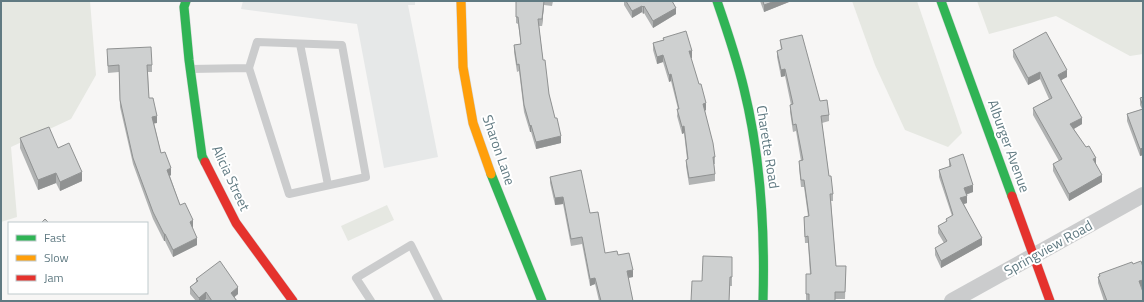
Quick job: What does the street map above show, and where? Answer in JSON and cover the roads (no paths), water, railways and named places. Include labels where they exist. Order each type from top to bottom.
[{"type":"street","name":"Alicia Street","points":[[186,1],[184,7],[190,69],[202,156],[236,223],[293,301]]},
{"type":"street","name":"Sharon Lane","points":[[461,1],[463,67],[473,123],[495,185],[542,301]]},
{"type":"street","name":"Charette Road","points":[[717,1],[729,35],[747,100],[761,190],[765,262],[763,301]]},
{"type":"street","name":"Alburger Avenue","points":[[941,1],[1035,255],[1050,301]]},
{"type":"street","name":"Springview Road","points":[[952,301],[1143,195]]},
{"type":"lane","points":[[257,42],[300,44],[342,45],[366,177],[289,194],[249,68],[257,42]]},
{"type":"lane","points":[[300,44],[328,185]]},
{"type":"lane","points":[[190,69],[249,68]]},
{"type":"lane","points":[[371,301],[356,278],[411,245],[439,301]]}]
